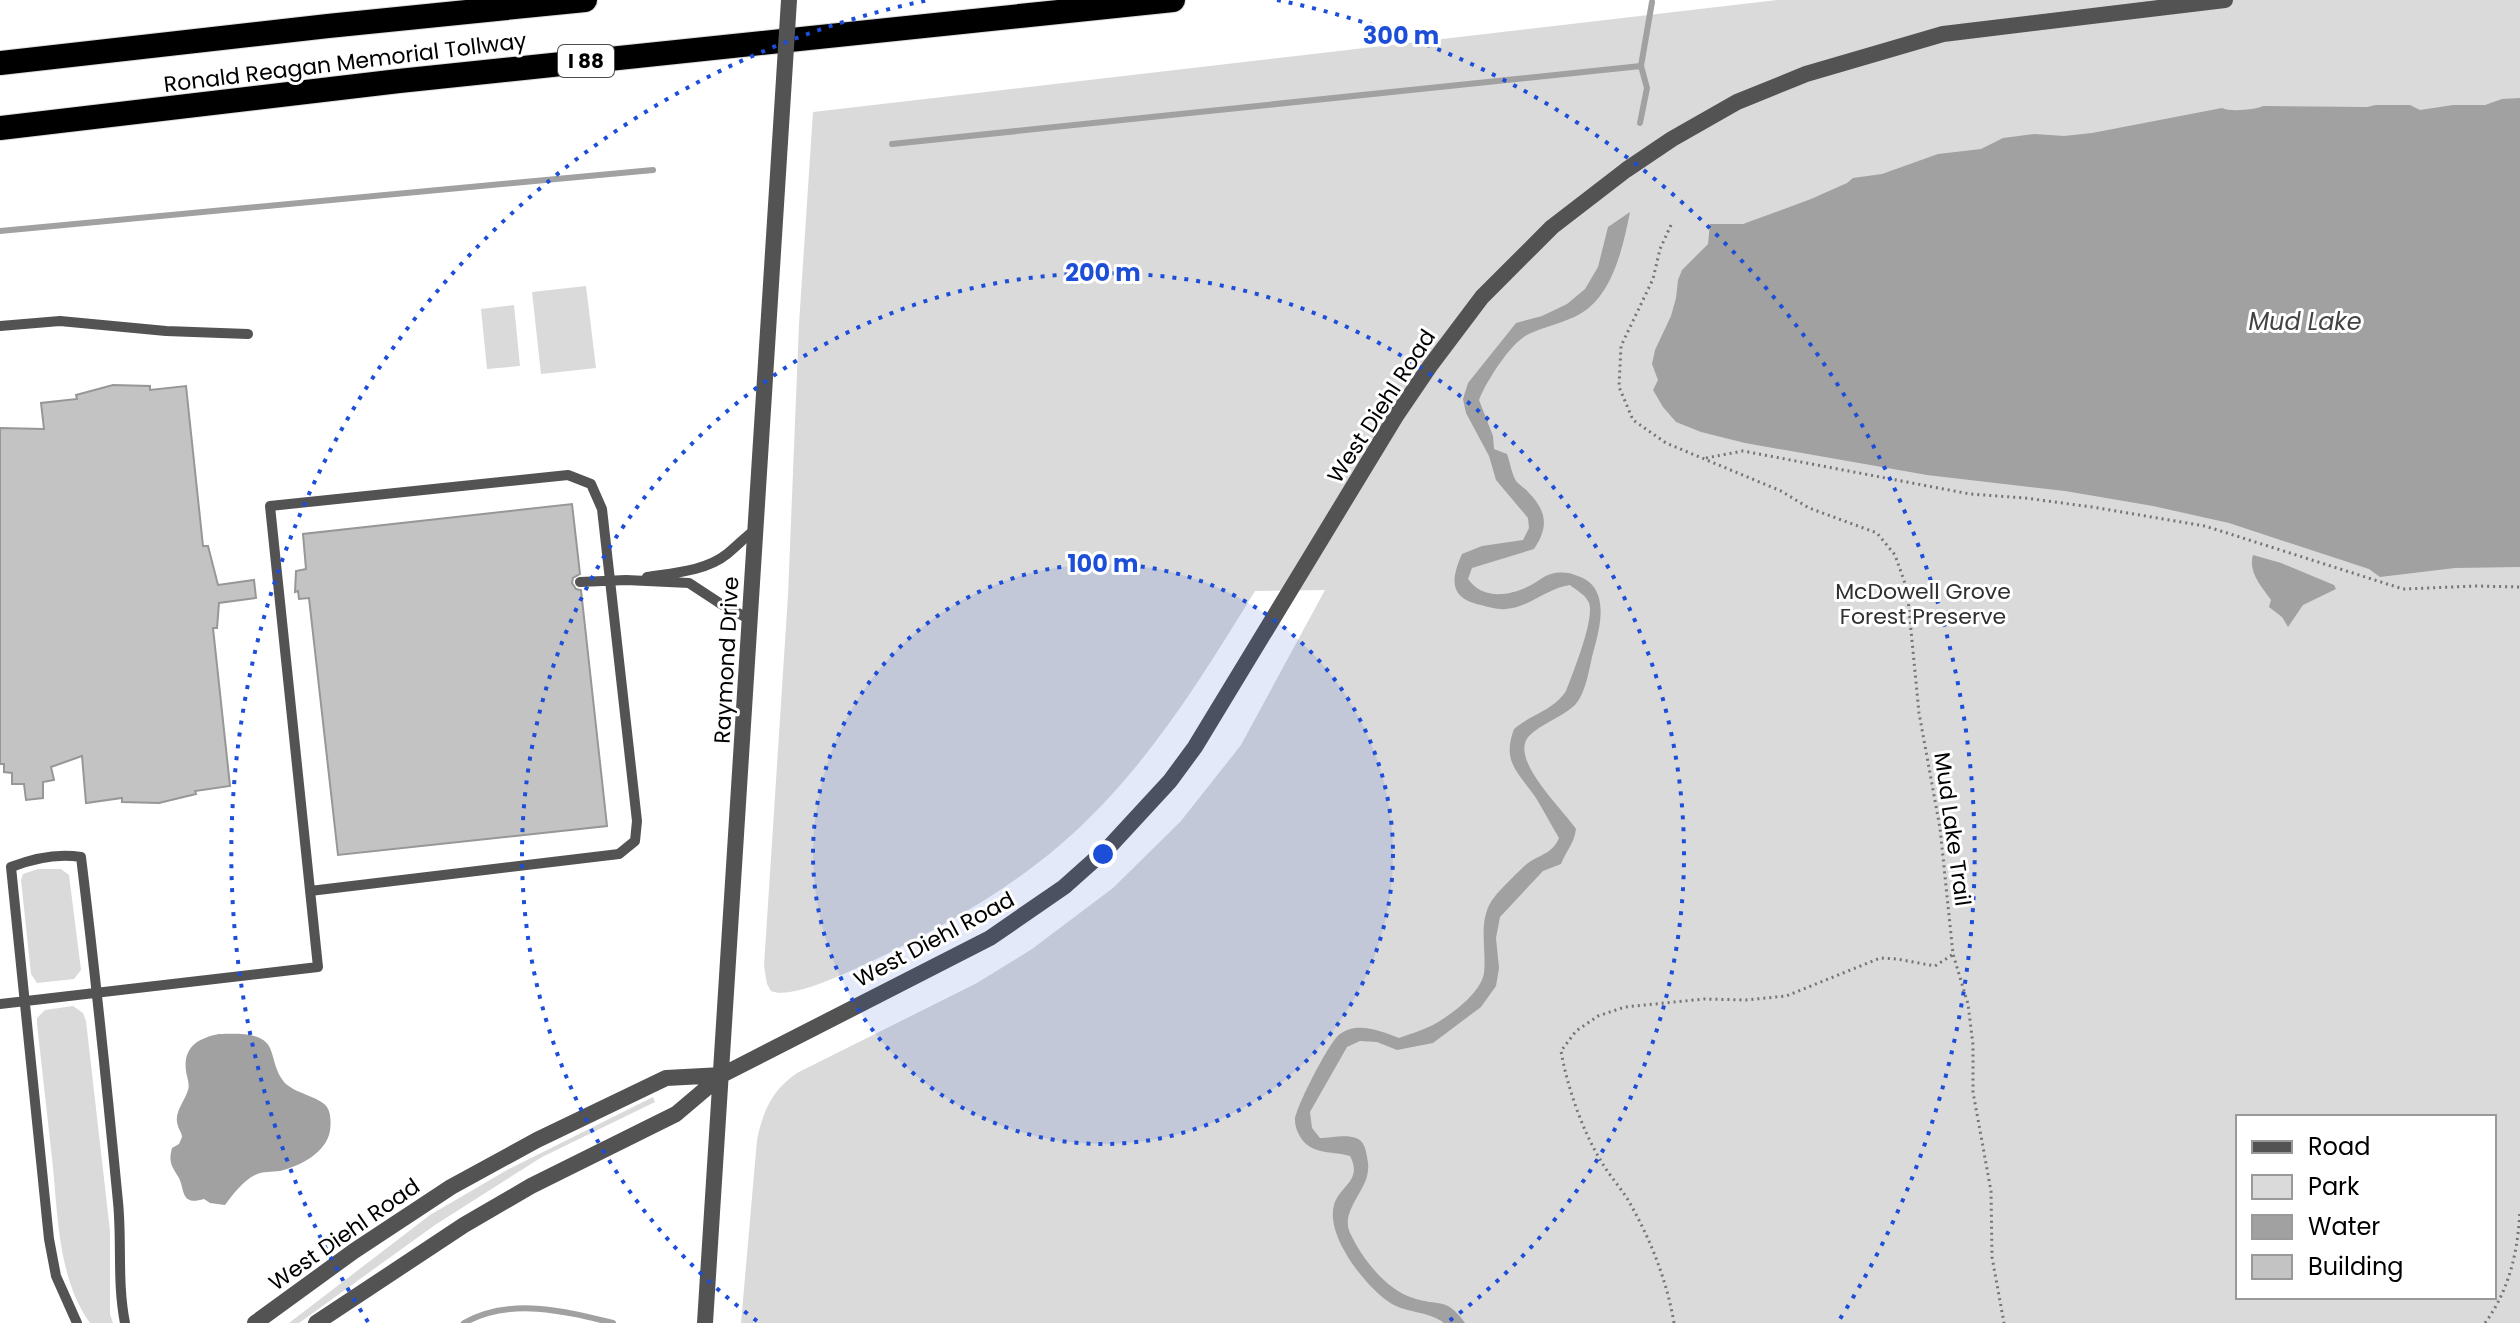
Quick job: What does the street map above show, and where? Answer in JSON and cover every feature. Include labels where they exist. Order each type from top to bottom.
[{"type":"highway","name":"Ronald Reagan Memorial Tollway","points":[[0,63],[585,0]]},
{"type":"highway","name":"Ronald Reagan Memorial Tollway","points":[[0,128],[399,81],[1173,0]]},
{"type":"street","name":"Raymond Drive","points":[[705,1323],[789,0]]},
{"type":"street","name":"West Diehl Road","points":[[316,1323],[477,1217],[531,1186],[676,1114],[722,1075],[990,938],[1064,887],[1132,824],[1195,747],[1396,416],[1482,297],[1552,227],[1672,139],[1737,102],[1806,74],[1891,47],[1943,34],[1996,26],[2225,0]]},
{"type":"street","name":"West Diehl Road","points":[[255,1323],[354,1251],[451,1187],[537,1140],[666,1078],[722,1075]]},
{"type":"lane","points":[[0,326],[60,321],[166,331],[248,334]]},
{"type":"lane","points":[[0,1004],[318,967],[310,891],[270,506],[568,475],[591,484],[602,509],[637,821],[635,841],[619,854],[310,891]]},
{"type":"lane","points":[[626,580],[709,564],[727,554],[756,529]]},
{"type":"lane","points":[[580,582],[626,580],[689,583],[751,620]]},
{"type":"lane","points":[[77,1323],[59,1284],[49,1239],[11,867],[66,854],[81,857],[98,992],[122,1234],[120,1300],[125,1323]]},
{"type":"path","name":"Mud Lake Trail","points":[[1671,225],[1660,249],[1653,279],[1621,346],[1619,387],[1633,420],[1666,443],[1781,491],[1809,508],[1877,533],[1895,555],[1907,589],[1919,713],[1940,828],[1953,954],[1968,1004],[1973,1045],[1973,1092],[1991,1191],[1992,1257],[2004,1323]]},
{"type":"path","points":[[1702,459],[1743,451],[1970,494],[2092,507],[2205,526],[2403,589],[2520,587]]},
{"type":"path","points":[[1674,1323],[1670,1298],[1651,1243],[1631,1203],[1600,1159],[1567,1083],[1561,1051],[1576,1031],[1598,1016],[1625,1007],[1704,999],[1746,1000],[1786,996],[1880,958],[1935,966],[1953,954]]},
{"type":"path","points":[[2485,1323],[2501,1296],[2514,1264],[2520,1210]]},
{"type":"green space","name":"McDowell Grove Forest Preserve","points":[[1777,0],[2520,0],[2520,1323],[741,1323],[757,1140],[762,1120],[775,1094],[797,1073],[977,983],[1032,949],[1113,888],[1181,821],[1241,745],[1325,590],[1255,591],[1190,693],[1143,758],[1090,818],[1015,880],[943,925],[859,967],[792,992],[771,991],[764,966],[788,595],[799,324],[813,112]]},
{"type":"green space","points":[[586,286],[596,368],[541,374],[532,292]]},
{"type":"green space","points":[[514,305],[520,366],[487,369],[481,309]]},
{"type":"green space","points":[[38,869],[61,869],[69,875],[81,970],[74,979],[37,983],[31,974],[21,880],[23,874]]},
{"type":"green space","points":[[73,1006],[83,1013],[86,1021],[110,1231],[110,1314],[113,1323],[90,1323],[79,1305],[65,1265],[58,1222],[37,1018],[45,1010]]},
{"type":"green space","points":[[653,1097],[655,1102],[542,1157],[435,1225],[299,1323],[289,1323],[430,1215],[507,1170]]},
{"type":"water","name":"Mud Lake","points":[[2520,98],[2520,567],[2455,568],[2380,577],[2369,569],[2229,523],[2153,506],[2065,491],[1927,475],[1745,443],[1701,432],[1676,422],[1653,390],[1658,380],[1652,364],[1655,350],[1671,316],[1678,280],[1682,270],[1708,244],[1710,224],[1743,224],[1811,199],[1853,178],[1882,174],[1938,154],[1981,149],[2003,138],[2092,133],[2222,108],[2410,105],[2420,110],[2453,105],[2485,105],[2502,99]]},
{"type":"water","points":[[1630,212],[1618,260],[1602,294],[1579,314],[1535,331],[1513,346],[1479,400],[1493,436],[1494,449],[1507,454],[1516,481],[1539,506],[1544,526],[1534,549],[1472,568],[1468,579],[1481,590],[1505,594],[1532,585],[1548,575],[1566,573],[1586,580],[1599,597],[1599,630],[1582,694],[1570,710],[1529,736],[1524,746],[1531,771],[1576,829],[1574,839],[1561,864],[1543,871],[1500,917],[1496,938],[1499,968],[1496,986],[1481,1007],[1433,1043],[1397,1050],[1377,1042],[1360,1041],[1347,1047],[1310,1112],[1312,1128],[1320,1138],[1352,1137],[1360,1140],[1365,1148],[1367,1178],[1348,1217],[1350,1233],[1361,1252],[1393,1288],[1422,1301],[1447,1306],[1465,1323],[1444,1323],[1392,1304],[1360,1274],[1342,1246],[1333,1218],[1337,1198],[1354,1171],[1350,1156],[1309,1146],[1299,1135],[1295,1120],[1314,1075],[1340,1034],[1361,1028],[1399,1038],[1433,1025],[1471,996],[1484,973],[1484,923],[1490,904],[1519,871],[1551,850],[1559,838],[1514,767],[1511,741],[1514,729],[1555,703],[1566,691],[1586,634],[1589,603],[1570,585],[1506,609],[1471,602],[1458,593],[1455,580],[1462,554],[1482,546],[1523,540],[1529,528],[1528,518],[1496,480],[1489,456],[1466,413],[1463,399],[1468,383],[1516,323],[1542,316],[1567,304],[1585,289],[1598,267],[1608,227]]},
{"type":"water","points":[[2253,555],[2281,563],[2334,585],[2336,589],[2303,605],[2288,627],[2282,617],[2269,607],[2271,600],[2252,567]]},
{"type":"water","points":[[219,1034],[248,1035],[261,1039],[270,1048],[284,1082],[323,1103],[331,1121],[328,1139],[318,1152],[288,1169],[255,1175],[242,1184],[225,1205],[204,1199],[188,1199],[170,1157],[172,1148],[179,1144],[182,1137],[177,1116],[189,1088],[187,1056],[199,1041]]},
{"type":"building","points":[[113,385],[150,386],[150,390],[186,386],[203,546],[208,546],[218,585],[254,580],[256,598],[219,603],[217,628],[213,628],[230,786],[195,791],[196,794],[159,803],[122,802],[122,798],[86,803],[82,756],[51,767],[54,780],[43,782],[43,798],[26,800],[24,784],[12,784],[12,773],[4,772],[4,764],[0,764],[0,428],[44,429],[41,403],[77,399],[76,395]]},
{"type":"building","points":[[572,504],[580,574],[573,578],[572,583],[581,590],[607,826],[338,855],[309,598],[299,599],[298,591],[295,592],[296,571],[306,569],[303,534]]},
{"type":"waterway","points":[[1640,123],[1647,88],[1641,66],[1652,2]]},
{"type":"waterway","points":[[892,144],[1641,66]]},
{"type":"waterway","points":[[0,231],[653,170]]},
{"type":"waterway","points":[[464,1323],[500,1310],[519,1308],[576,1314],[613,1323]]}]
